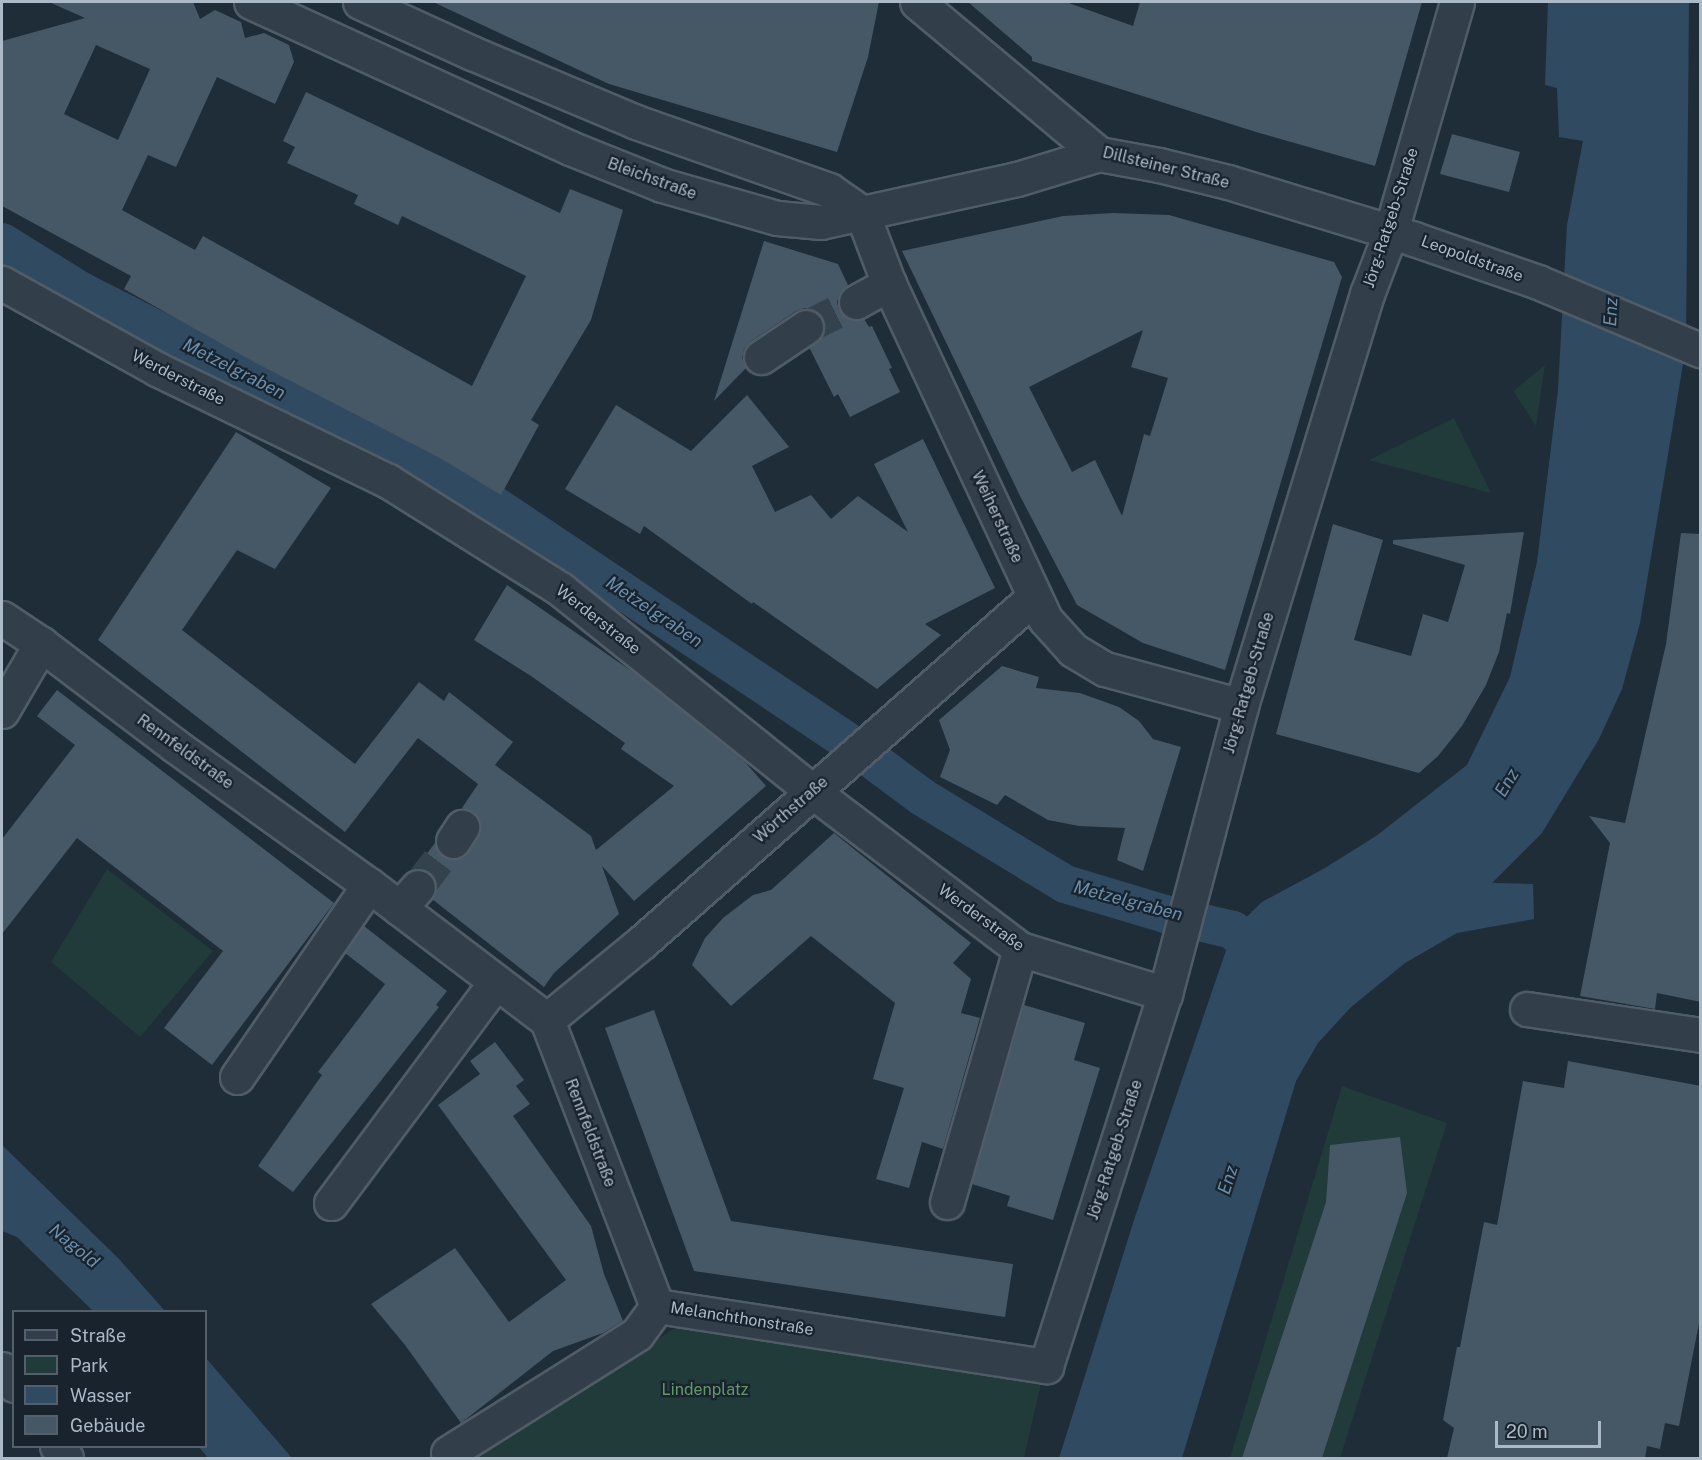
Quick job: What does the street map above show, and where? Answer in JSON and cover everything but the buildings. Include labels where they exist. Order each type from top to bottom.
[{"type":"street","name":"Bleichstraße","points":[[251,2],[662,185],[766,215],[804,222],[822,222],[1017,179],[1099,154]]},
{"type":"street","points":[[360,2],[472,53],[636,122],[829,190],[862,213]]},
{"type":"street","name":"Dillsteiner Straße","points":[[918,2],[1099,154],[1159,165],[1228,183],[1390,231]]},
{"type":"street","name":"Jörg-Ratgeb-Straße","points":[[1046,1366],[1168,982],[1241,706],[1367,294],[1390,231],[1457,2]]},
{"type":"street","points":[[453,93],[472,53]]},
{"type":"street","name":"Weiherstraße","points":[[862,213],[889,284],[1045,619],[1073,650],[1105,669],[1241,706]]},
{"type":"street","name":"Leopoldstraße","points":[[1390,231],[1558,291],[1694,348]]},
{"type":"street","name":"Werderstraße","points":[[2,283],[157,369],[387,481],[560,589],[812,791],[1020,949],[1168,982]]},
{"type":"street","points":[[856,302],[889,284]]},
{"type":"street","points":[[761,357],[806,327]]},
{"type":"street","name":"Wörthstraße","points":[[547,1020],[642,942],[1034,597]]},
{"type":"street","name":"Rennfeldstraße","points":[[2,618],[41,644],[174,745],[369,885],[408,898],[495,983],[547,1020],[657,1306]]},
{"type":"street","points":[[2,711],[41,644]]},
{"type":"street","points":[[237,1077],[369,885]]},
{"type":"street","points":[[947,1202],[1020,949]]},
{"type":"street","points":[[331,1203],[495,983]]},
{"type":"street","points":[[1527,1009],[1701,1035]]},
{"type":"street","name":"Melanchthonstraße","points":[[448,1453],[637,1335],[657,1306],[1046,1366]]},
{"type":"street","points":[[2,1369],[12,1382]]},
{"type":"green space","points":[[1545,365],[1536,426],[1513,391]]},
{"type":"green space","points":[[1454,418],[1491,493],[1369,460]]},
{"type":"green space","points":[[107,869],[213,951],[140,1037],[51,962]]},
{"type":"green space","points":[[1342,1086],[1447,1123],[1340,1458],[1230,1458]]},
{"type":"green space","name":"Lindenplatz","points":[[689,1319],[1044,1370],[1024,1458],[473,1458]]},
{"type":"water","name":"Enz","points":[[1548,2],[1689,2],[1686,346],[1640,623],[1622,689],[1599,739],[1542,833],[1492,883],[1533,884],[1534,919],[1457,933],[1405,963],[1351,1007],[1318,1043],[1296,1081],[1182,1458],[1059,1458],[1135,1217],[1233,930],[1262,902],[1325,868],[1376,836],[1467,765],[1510,677],[1537,562],[1558,390],[1567,225],[1583,141],[1559,137],[1557,88],[1545,85]]},
{"type":"water","name":"Nagold","points":[[2,1145],[119,1259],[164,1310],[92,1310],[17,1237],[2,1231]]},
{"type":"water","points":[[207,1359],[292,1458],[208,1458],[200,1448],[207,1448]]},
{"type":"waterway","name":"Metzelgraben","points":[[2,242],[81,291],[466,486],[844,739],[922,797],[1065,884],[1165,914],[1233,930],[1267,966]]},
{"type":"tunnel","points":[[806,327],[856,302]]},
{"type":"tunnel","points":[[418,887],[453,841]]}]
